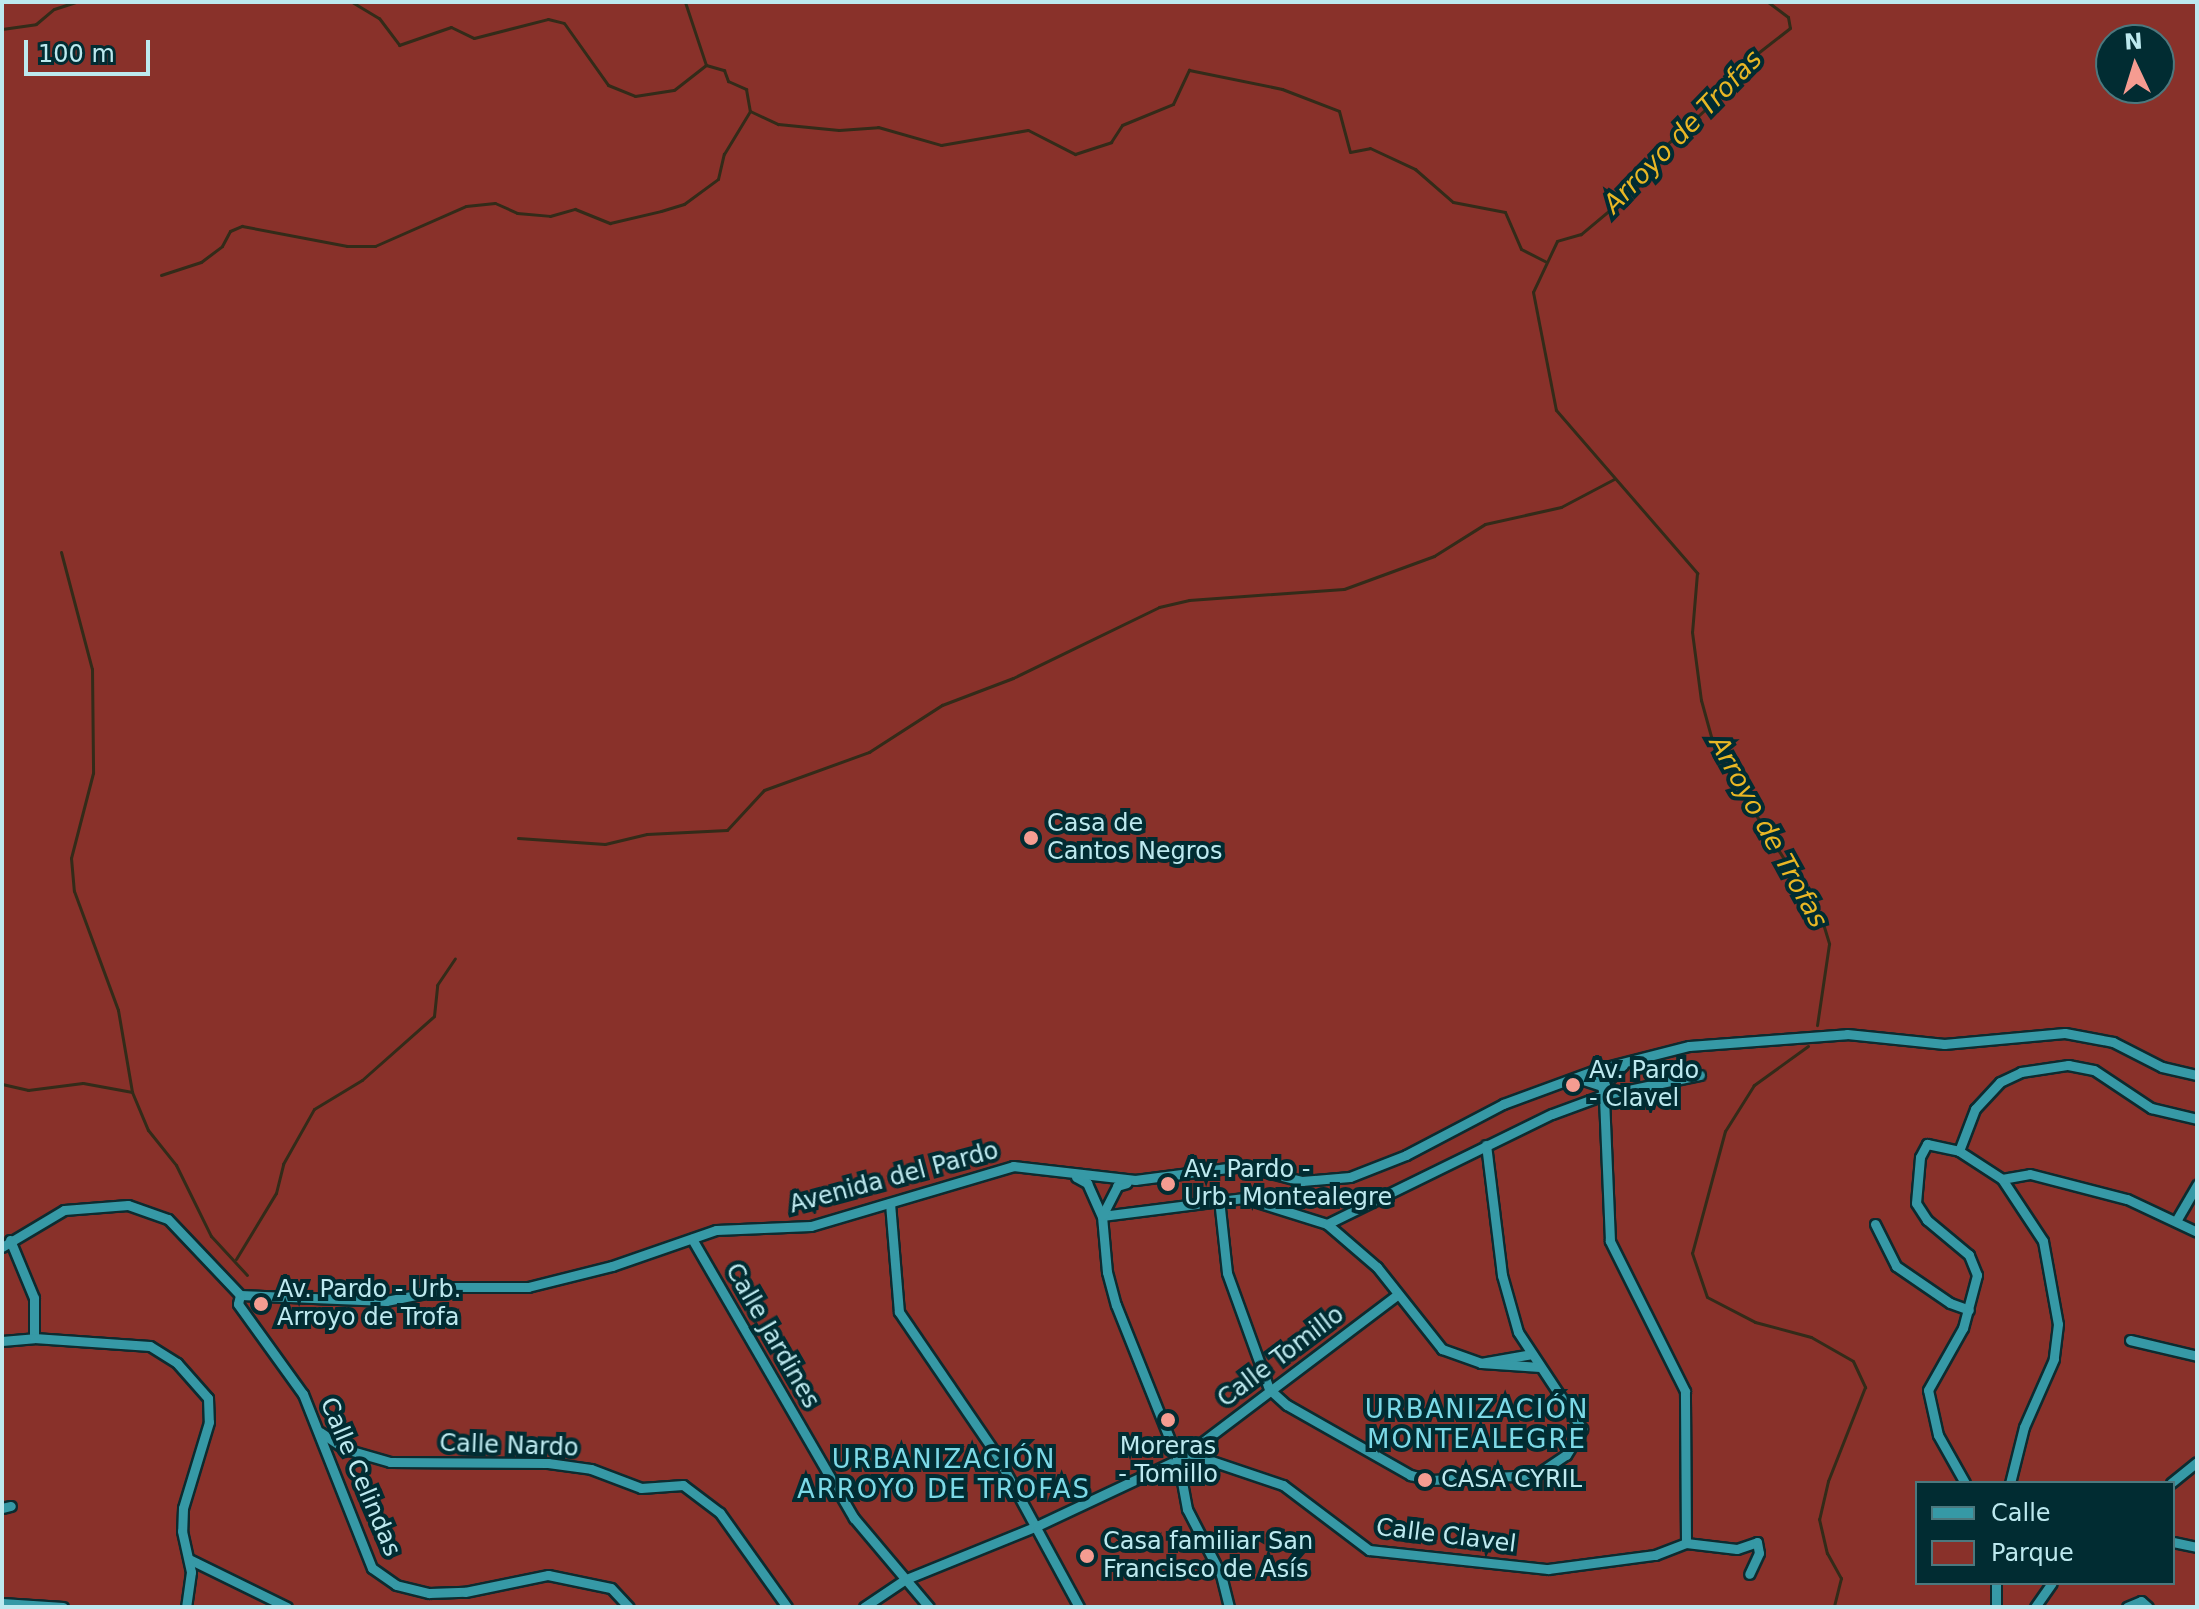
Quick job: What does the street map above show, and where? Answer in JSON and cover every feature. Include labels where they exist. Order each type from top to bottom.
[{"type":"street","name":"Avenida del Pardo","points":[[240,1295],[356,1302],[456,1287],[528,1287],[738,1227],[811,1226],[996,1169],[1026,1166],[1101,1179],[1135,1180],[1243,1166],[1302,1181],[1350,1177],[1406,1155],[1503,1104],[1573,1077],[1633,1059],[1758,1038],[1847,1034],[1944,1044],[2065,1033],[2113,1042],[2162,1067],[2197,1075]]},
{"type":"street","points":[[1603,1090],[1610,1073],[1633,1059]]},
{"type":"street","points":[[1959,1151],[1975,1109],[2000,1082],[2021,1072],[2068,1065],[2094,1070],[2151,1108],[2197,1119]]},
{"type":"street","points":[[1598,1069],[1603,1090],[1613,1253],[1685,1391],[1686,1543]]},
{"type":"street","points":[[1327,1224],[1603,1090],[1700,1075]]},
{"type":"street","points":[[1573,1077],[1603,1090]]},
{"type":"street","points":[[1964,1481],[1938,1435],[1928,1390],[1969,1310],[1976,1284],[1975,1265],[1963,1247],[1927,1220],[1916,1203],[1920,1157],[1927,1144],[1959,1151],[2002,1179],[2043,1241],[2058,1324],[2054,1359],[2024,1427],[2010,1481]]},
{"type":"street","points":[[1219,1199],[1227,1273],[1269,1389],[1287,1405],[1410,1475],[1431,1480],[1514,1478],[1547,1469],[1581,1434],[1576,1417],[1518,1332],[1502,1275],[1486,1145]]},
{"type":"street","points":[[1026,1166],[1080,1178],[1107,1199]]},
{"type":"street","points":[[2002,1179],[2030,1174],[2127,1199],[2197,1232]]},
{"type":"street","points":[[1101,1179],[1098,1194],[1107,1272],[1116,1305],[1174,1461],[1187,1509],[1221,1575],[1229,1607]]},
{"type":"street","points":[[1102,1216],[1107,1199],[1117,1186],[1135,1180]]},
{"type":"street","points":[[2176,1221],[2197,1185]]},
{"type":"street","points":[[1102,1216],[1244,1198],[1327,1224],[1377,1267],[1442,1349],[1481,1363],[1540,1367]]},
{"type":"street","points":[[34,1338],[34,1298],[6,1243],[64,1210],[112,1203],[145,1208],[168,1219],[240,1295]]},
{"type":"street","points":[[890,1203],[899,1312],[996,1454],[1079,1607]]},
{"type":"street","points":[[1875,1224],[1896,1266],[1950,1303],[1969,1310]]},
{"type":"street","name":"Calle Jardines","points":[[692,1239],[854,1518],[929,1607]]},
{"type":"street","name":"Calle Tomillo","points":[[1188,1453],[1398,1294]]},
{"type":"street","name":"Calle Celindas","points":[[240,1295],[238,1304],[303,1394],[372,1568],[396,1585],[429,1593],[465,1592],[548,1575],[611,1588],[629,1607]]},
{"type":"street","points":[[2,1341],[34,1338],[160,1349],[208,1398],[209,1422],[183,1508],[182,1531],[189,1559],[186,1607]]},
{"type":"street","points":[[2130,1340],[2197,1356]]},
{"type":"street","points":[[1481,1363],[1532,1354]]},
{"type":"street","name":"Calle Nardo","points":[[320,1432],[345,1449],[390,1462],[548,1463],[591,1469],[641,1488],[683,1485],[720,1513],[787,1607]]},
{"type":"street","points":[[864,1607],[904,1580],[1037,1526],[1188,1453]]},
{"type":"street","name":"Calle Clavel","points":[[1188,1453],[1283,1485],[1369,1550],[1548,1569],[1655,1555],[1686,1543],[1737,1549],[1757,1542],[1759,1551],[1749,1574]]},
{"type":"street","points":[[2173,1481],[2197,1462]]},
{"type":"street","points":[[2175,1542],[2197,1547]]},
{"type":"street","points":[[189,1559],[287,1607]]},
{"type":"street","points":[[1996,1585],[1996,1607]]},
{"type":"street","points":[[2035,1607],[2051,1585]]},
{"type":"street","points":[[2127,1607],[2141,1601],[2148,1607]]},
{"type":"street","points":[[2,1603],[63,1607]]},
{"type":"green space","points":[[2,2],[2197,2],[2197,1607],[2,1607]]},
{"type":"waterway","points":[[2,29],[36,24],[54,9],[75,2]]},
{"type":"waterway","points":[[352,2],[379,18],[399,45],[451,27],[474,38],[548,19],[564,23],[608,85],[635,96],[674,90],[706,65],[724,70],[728,81],[746,89],[750,111],[778,124],[839,130],[878,127],[941,145],[1028,130],[1075,154],[1111,142],[1122,125],[1173,104],[1189,70],[1282,89],[1339,111],[1350,152],[1370,148],[1415,169],[1453,202],[1505,212],[1521,249],[1545,261]]},
{"type":"waterway","points":[[685,2],[706,65]]},
{"type":"waterway","name":"Arroyo de Trofas","points":[[1768,2],[1788,17],[1790,28],[1754,56],[1732,85],[1663,148],[1642,183],[1581,234],[1557,241],[1533,292],[1556,410],[1697,573],[1692,632],[1701,700],[1715,751],[1821,917],[1829,944],[1817,1025]]},
{"type":"waterway","points":[[161,275],[201,262],[222,246],[230,231],[242,226],[347,246],[375,246],[466,206],[495,203],[517,213],[550,216],[575,209],[610,223],[661,211],[684,204],[718,179],[724,154],[750,111]]},
{"type":"waterway","points":[[518,838],[605,844],[647,834],[727,830],[764,790],[869,752],[942,705],[1013,678],[1159,607],[1189,600],[1344,589],[1434,556],[1485,524],[1561,507],[1614,479]]},
{"type":"waterway","points":[[61,552],[92,669],[93,773],[71,858],[74,891],[118,1010],[132,1092],[148,1130],[176,1165],[211,1236],[247,1275]]},
{"type":"waterway","points":[[236,1259],[276,1193],[283,1164],[314,1109],[362,1080],[434,1016],[437,985],[455,958]]},
{"type":"waterway","name":"Arroyo de Trofas","points":[[1808,1046],[1754,1085],[1725,1131],[1692,1253],[1707,1297],[1755,1322],[1811,1337],[1853,1361],[1865,1387],[1828,1481],[1819,1519],[1827,1553],[1841,1578],[1834,1607]]},
{"type":"waterway","points":[[2,1084],[28,1090],[83,1083],[132,1092]]},
{"type":"place","name":"Casa de Cantos Negros","points":[[1031,838]]},
{"type":"place","name":"Av. Pardo - Clavel","points":[[1573,1085]]},
{"type":"place","name":"Av. Pardo - Urb. Montealegre","points":[[1168,1184]]},
{"type":"place","name":"Av. Pardo - Urb. Arroyo de Trofa","points":[[261,1304]]},
{"type":"place","name":"Moreras - Tomillo","points":[[1168,1420]]},
{"type":"place","name":"CASA CYRIL","points":[[1425,1480]]},
{"type":"place","name":"Casa familiar San Francisco de Asís","points":[[1087,1556]]},
{"type":"district","name":"URBANIZACIÓN MONTEALEGRE","points":[[1477,1425]]},
{"type":"district","name":"URBANIZACIÓN ARROYO DE TROFAS","points":[[944,1475]]}]
